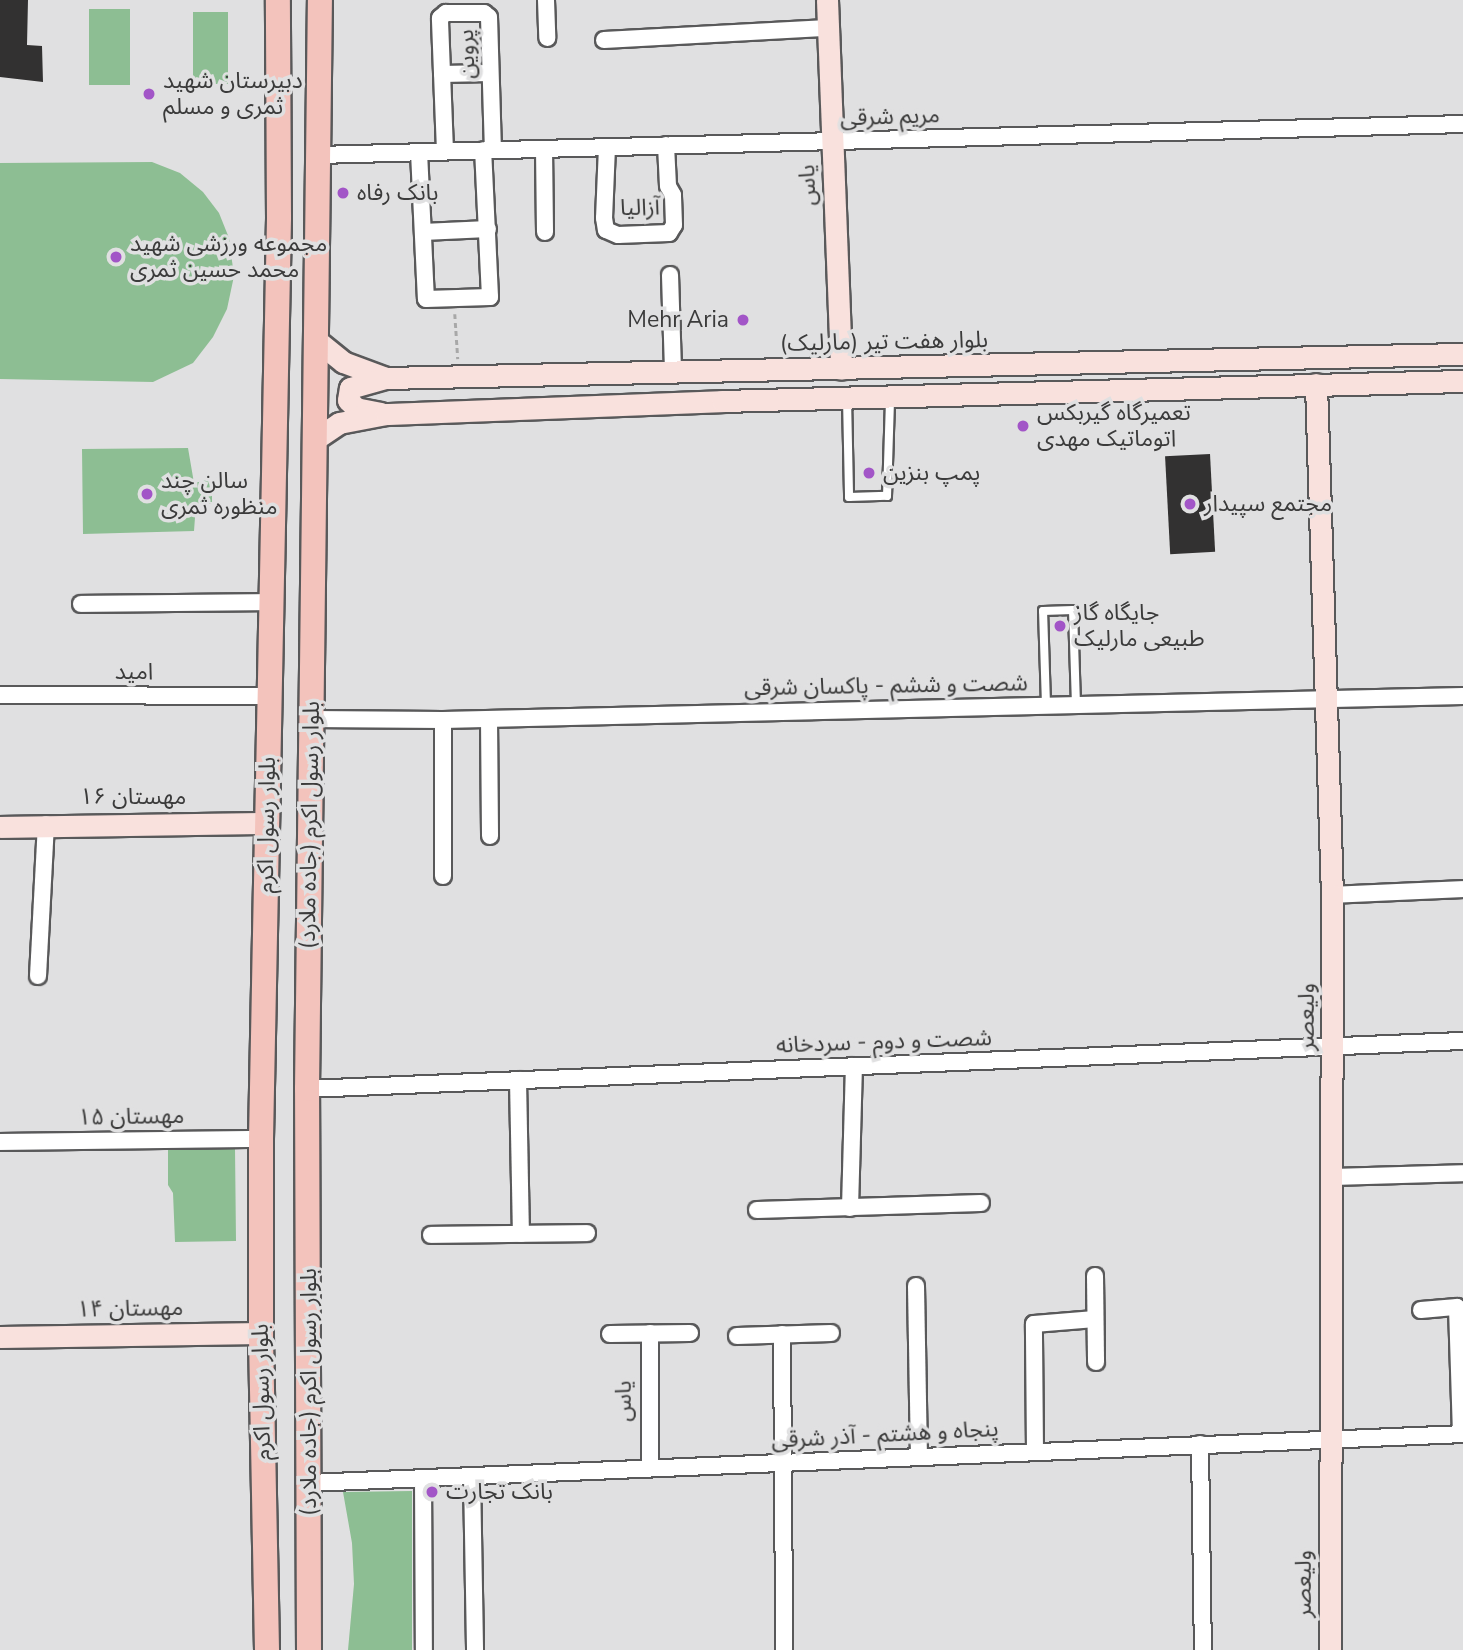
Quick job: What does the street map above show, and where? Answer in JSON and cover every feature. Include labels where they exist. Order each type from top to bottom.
[{"type":"main road","points":[[258,0],[276,33]]},
{"type":"main road","name":"بلوار رسول اکرم","points":[[267,1650],[261,1333],[261,1139],[279,217],[276,33],[278,0]]},
{"type":"main road","name":"بلوار رسول اکرم (جاده ملارد)","points":[[309,1650],[307,1089],[320,0]]},
{"type":"main road","name":"یاس","points":[[827,0],[841,369]]},
{"type":"main road","name":"بلوار هفت تیر (مارلیک)","points":[[316,340],[343,362],[386,378],[1463,354]]},
{"type":"main road","points":[[386,378],[350,388],[348,400],[356,408],[386,414]]},
{"type":"main road","points":[[314,440],[339,423],[386,414],[1316,384],[1463,382]]},
{"type":"main road","name":"ولیعصر","points":[[1316,384],[1332,895],[1330,1650]]},
{"type":"main road","name":"مهستان ۱۶","points":[[0,827],[46,824],[267,823]]},
{"type":"main road","name":"مهستان ۱۴","points":[[0,1337],[261,1333]]},
{"type":"street","points":[[545,0],[547,38]]},
{"type":"street","name":"پروین","points":[[445,151],[440,18],[446,13],[487,15],[490,73],[490,297],[454,298]]},
{"type":"street","points":[[604,40],[828,28]]},
{"type":"street","points":[[442,74],[490,73]]},
{"type":"street","name":"مریم شرقی","points":[[318,155],[1463,124]]},
{"type":"street","name":"آزالیا","points":[[607,147],[604,218],[606,230],[618,235],[669,233],[674,225],[666,145]]},
{"type":"street","points":[[544,149],[545,232]]},
{"type":"street","points":[[419,152],[426,299],[454,298]]},
{"type":"street","points":[[423,232],[488,229]]},
{"type":"street","points":[[670,275],[673,373]]},
{"type":"street","points":[[81,604],[270,602]]},
{"type":"street","name":"امید","points":[[0,695],[269,696]]},
{"type":"street","name":"شصت و ششم - پاکسان شرقی","points":[[311,719],[443,720],[1463,696]]},
{"type":"street","points":[[489,719],[490,836]]},
{"type":"street","points":[[443,720],[443,876]]},
{"type":"street","points":[[38,976],[46,824]]},
{"type":"street","points":[[1332,895],[1463,890]]},
{"type":"street","name":"شصت و دوم - سردخانه","points":[[307,1089],[1463,1041]]},
{"type":"street","points":[[850,1208],[853,1066]]},
{"type":"street","points":[[518,1080],[521,1234]]},
{"type":"street","name":"مهستان ۱۵","points":[[0,1142],[261,1139]]},
{"type":"street","points":[[1332,1177],[1463,1173]]},
{"type":"street","points":[[757,1210],[981,1203]]},
{"type":"street","points":[[431,1236],[587,1233]]},
{"type":"street","points":[[1095,1276],[1096,1362]]},
{"type":"street","points":[[916,1286],[919,1456]]},
{"type":"street","points":[[1421,1310],[1457,1307],[1462,1434]]},
{"type":"street","points":[[1035,1451],[1034,1324],[1095,1319]]},
{"type":"street","name":"یاس","points":[[650,1333],[650,1468]]},
{"type":"street","points":[[610,1334],[690,1333]]},
{"type":"street","points":[[737,1336],[831,1333]]},
{"type":"street","points":[[782,1334],[784,1650]]},
{"type":"street","name":"پنجاه و هشتم - آذر شرقی","points":[[309,1483],[1462,1434]]},
{"type":"street","points":[[1200,1444],[1203,1650]]},
{"type":"street","points":[[472,1476],[475,1650]]},
{"type":"street","points":[[423,1478],[424,1650]]},
{"type":"lane","points":[[847,398],[849,497],[887,496],[890,397]]},
{"type":"lane","points":[[1046,705],[1043,611],[1073,610],[1076,705]]},
{"type":"path","points":[[454,298],[458,377]]},
{"type":"green space","points":[[89,9],[130,9],[130,85],[89,85]]},
{"type":"green space","points":[[193,12],[228,12],[228,84],[193,84]]},
{"type":"green space","name":"مجموعه ورزشی شهید محمد حسین ثمری","points":[[152,162],[180,173],[203,192],[219,213],[229,238],[234,276],[227,309],[213,337],[193,363],[153,382],[0,379],[0,163]]},
{"type":"green space","name":"سالن چند منظوره ثمری","points":[[188,448],[194,483],[212,479],[212,504],[196,504],[194,531],[83,534],[82,449]]},
{"type":"green space","points":[[235,1148],[236,1241],[175,1242],[173,1193],[168,1185],[168,1149]]},
{"type":"green space","points":[[412,1491],[412,1650],[348,1650],[354,1584],[352,1543],[343,1492]]},
{"type":"building","points":[[0,0],[28,0],[27,45],[42,46],[43,82],[0,77]]},
{"type":"building","name":"مجتمع سپیدار","points":[[1210,454],[1215,552],[1170,554],[1165,456]]},
{"type":"place","name":"دبیرستان شهید ثمری و مسلم","points":[[149,94]]},
{"type":"place","name":"بانک رفاه","points":[[343,193]]},
{"type":"place","name":"مجموعه ورزشی شهید محمد حسین ثمری","points":[[116,257]]},
{"type":"place","name":"Mehr Aria","points":[[743,320]]},
{"type":"place","name":"تعمیرگاه گیربکس اتوماتیک مهدی","points":[[1023,426]]},
{"type":"place","name":"پمپ بنزین","points":[[869,473]]},
{"type":"place","name":"سالن چند منظوره ثمری","points":[[147,494]]},
{"type":"place","name":"مجتمع سپیدار","points":[[1190,504]]},
{"type":"place","name":"جایگاه گاز طبیعی مارلیک","points":[[1060,626]]},
{"type":"place","name":"بانک تجارت","points":[[432,1492]]}]
